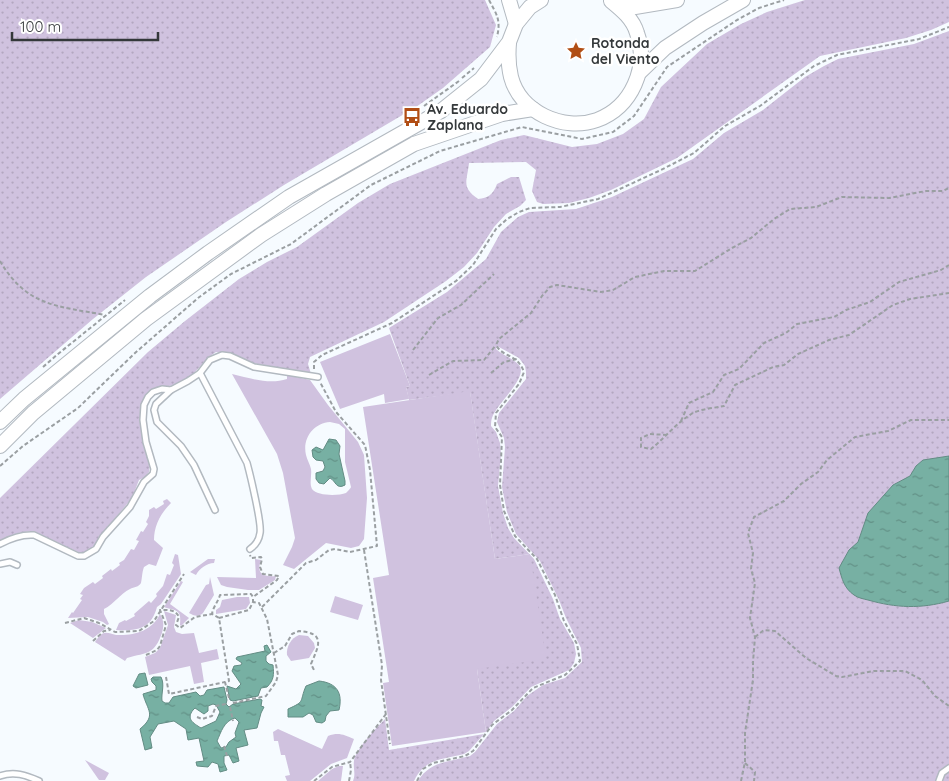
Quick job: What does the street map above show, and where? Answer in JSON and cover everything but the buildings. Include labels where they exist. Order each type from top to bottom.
[{"type":"main road","points":[[509,0],[516,24]]},
{"type":"main road","points":[[0,422],[24,399],[150,296],[208,253],[289,197],[441,111],[481,79],[509,42],[516,24],[530,7],[541,0]]},
{"type":"main road","points":[[509,42],[508,61],[511,79],[520,96],[533,109],[552,120],[574,124],[596,120],[616,109],[631,92],[640,72],[642,52],[637,32],[627,14],[611,0]]},
{"type":"main road","points":[[611,0],[635,7],[677,0]]},
{"type":"main road","points":[[640,72],[665,48],[743,0]]},
{"type":"main road","points":[[0,446],[33,413],[146,319],[261,234],[326,194],[414,144],[502,114],[533,109]]},
{"type":"lane","points":[[215,510],[194,465],[181,446],[157,422],[154,416],[156,404],[171,390],[200,373],[210,360],[222,354],[254,367],[318,377]]},
{"type":"lane","points":[[200,373],[247,463],[251,476],[261,531],[255,546],[250,549]]},
{"type":"lane","points":[[0,544],[26,534],[34,535],[78,556],[91,554],[103,537],[130,507],[144,482],[153,474],[154,469],[146,442],[143,420],[144,405],[153,392],[162,389],[171,390]]},
{"type":"lane","points":[[0,564],[10,562],[17,565]]},
{"type":"lane","points":[[939,781],[942,773],[949,768]]},
{"type":"lane","points":[[0,776],[11,773],[27,776],[39,781]]},
{"type":"path","points":[[0,466],[23,446],[78,408],[198,298],[232,274],[292,244],[371,185],[440,151],[522,127],[582,139],[613,132],[634,116],[667,67],[737,20],[759,8],[784,0]]},
{"type":"path","points":[[262,607],[306,563],[316,560],[329,550],[335,549],[350,552],[377,546],[370,470],[365,445],[336,412],[318,377],[314,362],[322,355],[392,323],[456,281],[473,265],[496,229],[507,219],[519,212],[530,208],[576,205],[598,199],[661,170],[694,152],[725,126],[760,106],[814,66],[837,56],[919,39],[949,27]]},
{"type":"path","points":[[429,376],[453,361],[484,360],[499,339],[531,313],[542,296],[557,284],[601,292],[613,290],[635,277],[664,271],[695,271],[751,238],[774,218],[790,209],[816,207],[842,197],[889,198],[926,191],[943,191],[949,188]]},
{"type":"path","points":[[0,261],[6,272],[27,294],[49,304],[106,315]]},
{"type":"path","points":[[680,423],[688,403],[713,392],[724,375],[739,369],[764,343],[786,333],[796,324],[834,317],[846,310],[870,302],[899,282],[941,270],[949,265]]},
{"type":"path","points":[[413,350],[438,318],[461,306],[494,274]]},
{"type":"path","points":[[667,435],[650,434],[641,438],[641,447],[651,449],[694,412],[724,406],[735,385],[773,367],[784,365],[798,354],[829,340],[849,335],[893,304],[910,299],[949,293]]},
{"type":"path","points":[[417,781],[423,769],[433,764],[465,756],[473,751],[492,725],[512,710],[533,688],[565,675],[580,661],[577,644],[564,621],[555,595],[537,559],[515,536],[504,511],[500,485],[502,437],[495,426],[496,413],[522,378],[524,372],[517,359],[498,349],[496,345]]},
{"type":"path","points":[[490,372],[504,362],[517,359]]},
{"type":"path","points":[[741,781],[745,733],[753,680],[755,637],[750,618],[755,582],[751,569],[753,554],[748,533],[754,517],[784,501],[801,484],[818,472],[827,460],[855,437],[888,431],[911,420],[949,420]]},
{"type":"path","points":[[250,549],[251,558],[261,557],[260,567],[263,574],[279,576],[277,580],[253,597]]},
{"type":"path","points":[[364,550],[382,665],[381,680],[390,744]]},
{"type":"path","points":[[65,622],[84,618],[99,623],[115,632],[138,631],[154,621],[184,574]]},
{"type":"path","points":[[212,614],[220,594],[251,594],[253,597]]},
{"type":"path","points":[[160,610],[177,613],[176,625],[180,628],[195,617],[212,614],[219,618],[249,610],[253,597]]},
{"type":"path","points":[[234,703],[266,696],[276,682],[278,675],[267,619],[259,603],[253,602]]},
{"type":"path","points":[[146,655],[157,650],[160,646],[166,625],[160,610]]},
{"type":"path","points":[[166,677],[170,694],[229,681],[219,618]]},
{"type":"path","points":[[93,640],[104,631],[110,630]]},
{"type":"path","points":[[755,637],[764,630],[775,631],[806,658],[836,676],[842,677],[874,671],[905,671],[922,680],[934,696],[949,706]]},
{"type":"path","points":[[274,653],[285,646],[292,634],[299,631],[312,634],[317,639],[319,646],[311,664],[314,670]]},
{"type":"path","points":[[225,682],[229,698]]},
{"type":"path","points":[[197,717],[202,720],[212,716],[216,706],[226,704]]},
{"type":"path","points":[[230,707],[233,720]]},
{"type":"path","points":[[314,781],[332,767],[350,762],[386,714]]},
{"type":"path","points":[[224,746],[226,756]]},
{"type":"path","points":[[349,781],[350,762]]},
{"type":"path","points":[[744,762],[755,772],[754,781]]},
{"type":"shaded area","points":[[0,0],[485,0],[496,25],[490,47],[443,88],[416,107],[284,185],[146,277],[93,319],[0,399]]},
{"type":"shaded area","points":[[805,0],[949,0],[949,22],[906,38],[820,56],[677,158],[611,190],[589,198],[569,203],[543,204],[537,202],[532,191],[536,170],[526,162],[469,163],[466,184],[469,191],[478,199],[490,195],[497,184],[511,177],[519,177],[526,200],[506,214],[464,267],[384,322],[310,357],[308,364],[311,374],[253,363],[231,354],[216,352],[190,377],[177,385],[160,387],[145,396],[141,408],[143,445],[150,464],[149,472],[139,480],[132,498],[92,550],[86,553],[78,552],[31,531],[18,533],[0,541],[0,498],[148,352],[239,279],[297,247],[358,203],[390,184],[501,140],[524,135],[572,147],[597,144],[623,134],[644,119],[661,87],[707,44],[741,24],[767,12]]},
{"type":"shaded area","points":[[949,31],[949,781],[418,781],[423,774],[434,766],[470,756],[497,724],[514,711],[527,696],[543,685],[565,678],[582,662],[581,648],[540,561],[516,534],[507,512],[502,487],[504,438],[497,422],[499,413],[526,379],[526,372],[525,366],[519,358],[497,346],[496,349],[517,363],[521,370],[516,383],[491,420],[491,426],[496,432],[500,443],[501,454],[498,486],[508,528],[514,538],[529,554],[495,559],[470,392],[409,400],[406,387],[410,386],[389,328],[447,292],[486,259],[501,232],[518,217],[529,212],[576,209],[612,197],[693,159],[724,133],[763,110],[805,77],[838,59],[914,44]]},
{"type":"shaded area","points":[[390,334],[410,386],[406,387],[409,399],[385,403],[384,394],[340,409],[320,362]]},
{"type":"shaded area","points":[[232,374],[266,381],[287,379],[287,375],[310,380],[358,442],[364,455],[367,498],[364,539],[359,546],[351,548],[326,543],[294,569],[283,565],[295,538],[283,473],[277,454]],"holes":[[[330,422],[339,424],[345,429],[345,462],[351,487],[346,493],[342,494],[328,495],[318,493],[311,487],[311,469],[306,455],[306,443],[310,432],[319,425]]]},
{"type":"shaded area","points":[[470,391],[495,559],[530,554],[546,659],[477,669],[486,732],[392,746],[383,683],[389,682],[373,578],[389,575],[363,407]]},
{"type":"shaded area","points":[[167,499],[171,503],[159,520],[154,535],[154,540],[163,548],[156,566],[149,564],[144,567],[141,583],[126,591],[104,609],[104,614],[109,624],[107,625],[88,617],[68,618],[82,600],[80,599],[83,595],[80,594],[84,588],[93,582],[95,584],[103,578],[102,576],[111,569],[112,571],[120,565],[119,563],[124,560],[131,549],[134,550],[139,541],[136,540],[148,524],[146,522],[149,510],[154,507],[156,509],[164,504],[163,501]]},
{"type":"shaded area","points":[[175,554],[178,555],[181,574],[157,607],[151,620],[137,629],[116,630],[119,623],[135,616],[134,614],[149,601],[151,603],[157,596],[156,594],[163,586],[167,574],[170,575],[174,565],[172,563]]},
{"type":"shaded area","points":[[530,555],[534,559],[553,599],[560,619],[574,643],[576,654],[574,663],[569,670],[531,687],[512,707],[494,721],[486,732],[477,669]]},
{"type":"shaded area","points":[[208,559],[215,559],[214,563],[203,567],[196,575],[190,572]]},
{"type":"shaded area","points":[[255,559],[261,560],[259,569],[262,574],[276,576],[275,580],[259,590],[221,585],[217,577],[256,578]]},
{"type":"shaded area","points":[[210,577],[214,595],[203,613],[196,616],[189,613],[206,585],[209,584]]},
{"type":"shaded area","points":[[181,581],[183,582],[170,604],[189,618],[181,626],[179,613],[164,607]]},
{"type":"shaded area","points":[[335,596],[363,605],[358,620],[330,612]]},
{"type":"shaded area","points":[[249,597],[250,603],[246,609],[216,614],[216,610],[220,607],[222,600]]},
{"type":"shaded area","points":[[164,611],[176,615],[174,627],[176,632],[182,634],[194,633],[199,653],[217,649],[219,659],[201,663],[204,682],[194,684],[190,666],[149,675],[145,657],[155,653],[160,648],[168,625]]},
{"type":"shaded area","points":[[160,614],[163,623],[162,633],[156,645],[149,652],[127,658],[125,661],[95,642],[104,633],[123,635],[142,631],[152,625]]},
{"type":"shaded area","points":[[79,620],[92,622],[106,628],[93,638],[70,623]]},
{"type":"shaded area","points":[[299,635],[308,636],[314,643],[315,648],[309,658],[291,661],[287,655],[287,649],[291,641]]},
{"type":"shaded area","points":[[385,719],[389,750],[484,734],[464,754],[435,761],[423,768],[414,781],[353,781],[355,756]]},
{"type":"shaded area","points":[[278,729],[322,749],[328,736],[338,734],[354,739],[347,758],[331,764],[310,781],[287,781],[285,776],[290,775],[285,755],[281,755],[278,741],[274,741],[273,732]]},
{"type":"shaded area","points":[[85,760],[109,773],[105,780],[99,780]]},
{"type":"shaded area","points":[[343,766],[341,781],[318,781],[332,769]]},
{"type":"water","points":[[329,439],[336,440],[340,446],[339,454],[345,481],[345,485],[342,486],[338,486],[330,478],[324,484],[319,483],[316,479],[316,473],[323,471],[325,467],[323,461],[316,460],[313,457],[312,450],[316,447],[323,450]]},
{"type":"water","points":[[949,456],[949,601],[939,604],[899,606],[878,603],[854,595],[842,580],[839,568],[849,550],[858,542],[868,513],[893,485],[910,476],[916,466],[923,460]]},
{"type":"water","points":[[267,645],[271,652],[266,656],[266,661],[273,665],[271,682],[267,687],[261,688],[258,696],[230,700],[227,686],[236,689],[241,684],[232,671],[234,666],[241,665],[242,663],[236,659],[237,657],[265,651],[264,646]]},
{"type":"water","points":[[145,673],[148,685],[136,688],[133,686],[139,674]]},
{"type":"water","points":[[153,677],[161,677],[163,683],[162,701],[165,703],[169,703],[173,697],[196,692],[200,696],[204,695],[207,690],[224,687],[226,704],[229,707],[233,704],[262,700],[261,706],[264,707],[257,728],[244,730],[248,745],[236,748],[239,761],[233,763],[229,755],[224,756],[227,770],[220,772],[218,764],[212,762],[208,767],[197,766],[196,762],[204,761],[199,738],[188,740],[186,729],[174,721],[158,724],[150,737],[152,748],[145,750],[140,729],[149,716],[143,694],[156,690],[156,686],[151,679]],"holes":[[[216,705],[220,712],[216,721],[201,728],[191,720],[190,716],[195,708],[204,714],[208,711],[208,706]],[[235,718],[239,722],[235,733],[236,737],[226,747],[221,748],[217,741],[226,724]]]},
{"type":"water","points":[[319,681],[330,684],[337,690],[340,699],[339,710],[330,711],[322,723],[316,722],[313,715],[309,713],[303,717],[288,717],[288,709],[300,702],[306,686]]},
{"type":"place","name":"Rotonda del Viento","points":[[576,51]]},
{"type":"place","name":"Av. Eduardo Zaplana","points":[[412,117]]}]
